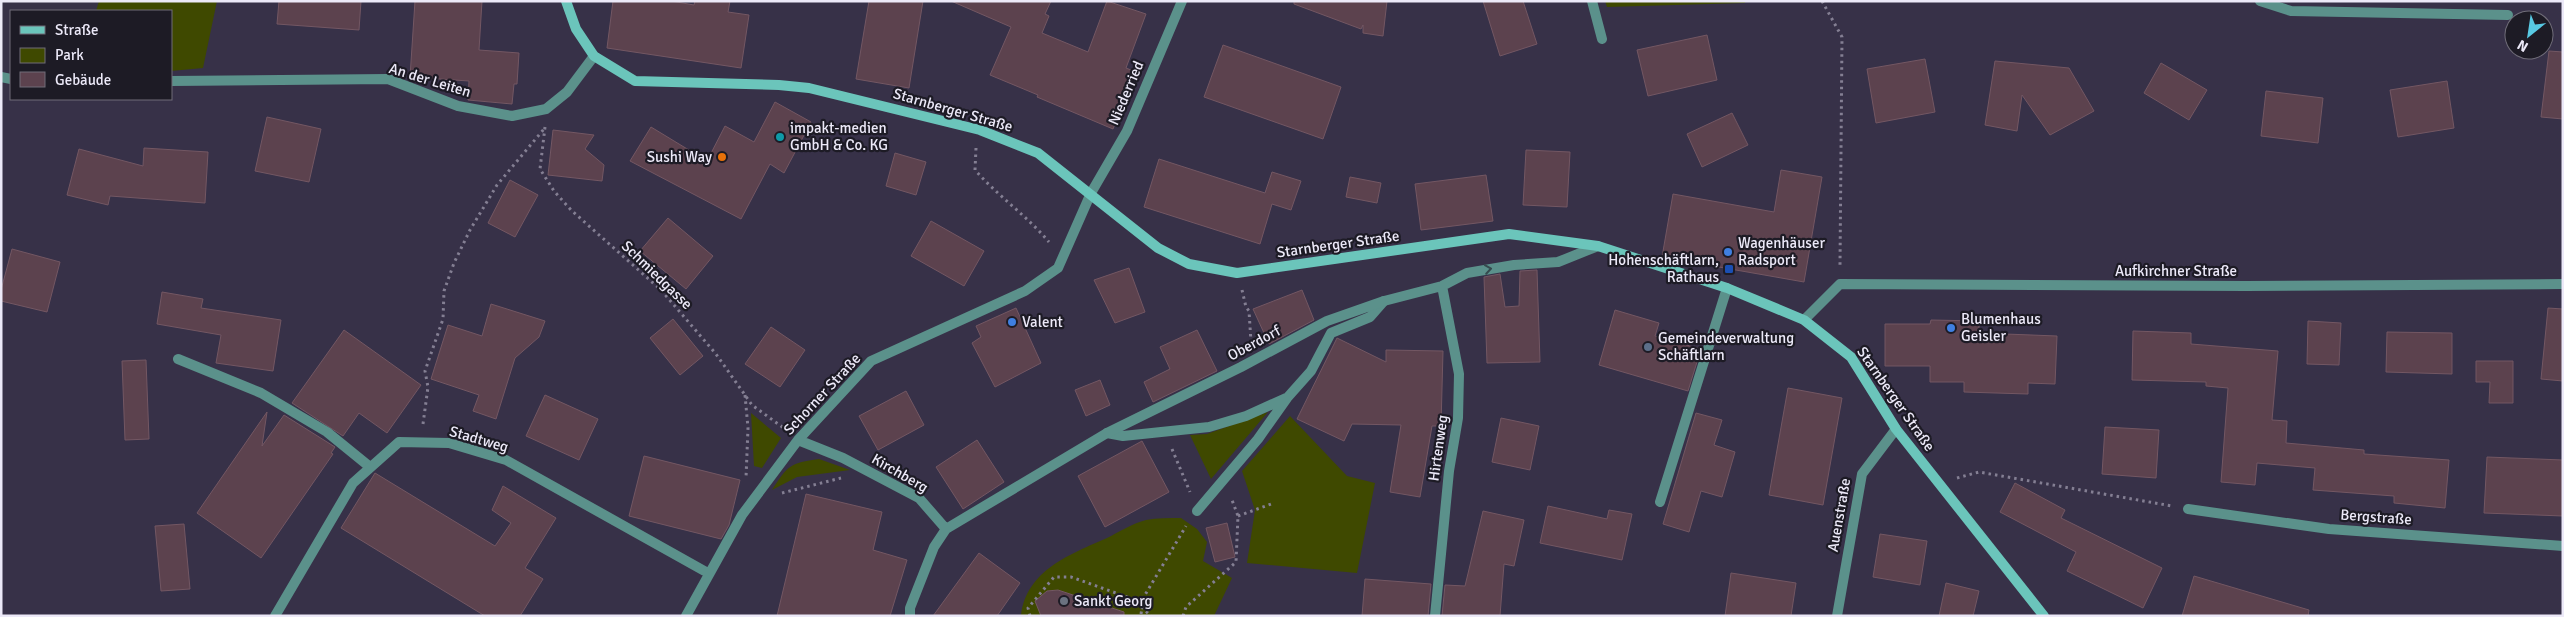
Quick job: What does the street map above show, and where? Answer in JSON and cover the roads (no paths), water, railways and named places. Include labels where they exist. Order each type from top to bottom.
[{"type":"main road","name":"Starnberger Straße","points":[[566,1],[576,29],[594,56],[635,81],[779,85],[809,88],[980,130],[1038,153],[1091,193],[1158,248],[1189,264],[1237,273],[1509,234],[1598,246],[1728,288],[1804,320],[1851,357],[1896,429],[2044,616]]},
{"type":"street","name":"Niederried","points":[[1091,193],[1127,131],[1182,1]]},
{"type":"street","points":[[1592,1],[1602,39]]},
{"type":"street","points":[[2260,1],[2291,10],[2504,15]]},
{"type":"street","name":"An der Leiten","points":[[172,81],[388,79],[458,106],[512,116],[546,109],[567,92],[594,56]]},
{"type":"street","name":"Schorner Straße","points":[[686,616],[708,573],[742,515],[798,440],[871,361],[1024,291],[1058,268],[1091,193]]},
{"type":"street","name":"Oberdorf","points":[[946,529],[1106,432],[1241,367],[1327,321],[1384,301],[1442,286],[1467,273],[1514,265],[1558,262],[1598,246]]},
{"type":"street","name":"Aufkirchner Straße","points":[[1804,320],[1840,284],[2563,284]]},
{"type":"street","name":"Hirtenweg","points":[[1435,616],[1449,471],[1458,418],[1459,374],[1442,286]]},
{"type":"street","points":[[1660,502],[1728,288]]},
{"type":"street","points":[[1197,511],[1222,478],[1258,439],[1287,398],[1311,371],[1331,333],[1370,317],[1384,301]]},
{"type":"street","points":[[178,359],[261,393],[326,432],[370,467]]},
{"type":"street","points":[[1106,432],[1123,436],[1209,427],[1246,416],[1287,398]]},
{"type":"street","name":"Auenstraße","points":[[1836,616],[1862,474],[1896,429]]},
{"type":"street","name":"Kirchberg","points":[[798,440],[843,458],[919,498],[946,529]]},
{"type":"street","name":"Stadtweg","points":[[275,616],[353,483],[399,442],[449,443],[506,460],[708,573]]},
{"type":"street","name":"Bergstraße","points":[[2188,509],[2329,529],[2563,546]]},
{"type":"street","points":[[910,616],[910,608],[934,547],[946,529]]},
{"type":"place","name":"impakt-medien GmbH & Co. KG","points":[[780,137]]},
{"type":"place","name":"Sushi Way","points":[[722,157]]},
{"type":"place","name":"Wagenhäuser Radsport","points":[[1728,252]]},
{"type":"place","name":"Hohenschäftlarn, Rathaus","points":[[1729,269]]},
{"type":"place","name":"Valent","points":[[1012,322]]},
{"type":"place","name":"Blumenhaus Geisler","points":[[1951,328]]},
{"type":"place","name":"Gemeindeverwaltung Schäftlarn","points":[[1648,347]]},
{"type":"place","name":"Sankt Georg","points":[[1064,601]]}]
